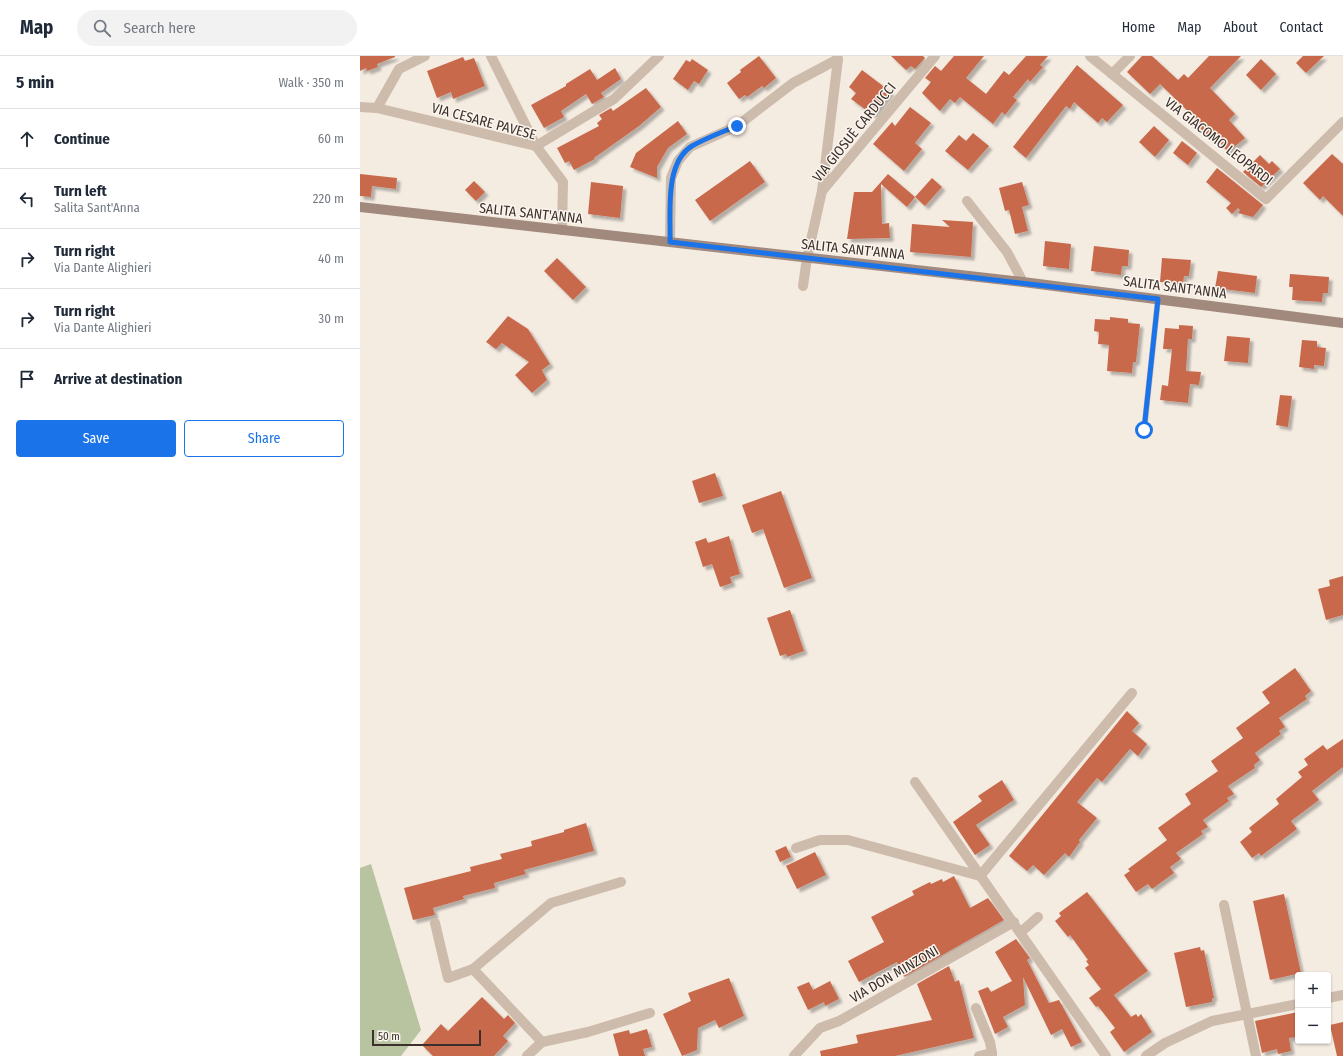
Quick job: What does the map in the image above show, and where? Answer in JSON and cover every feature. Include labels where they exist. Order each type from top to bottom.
[{"type":"street","points":[[377,108],[399,69],[425,56]]},
{"type":"street","points":[[491,56],[536,146],[614,99],[659,56]]},
{"type":"street","name":"VIA GIOSUÈ CARDUCCI","points":[[803,286],[807,258],[822,191],[934,56]]},
{"type":"street","name":"VIA GIACOMO LEOPARDI","points":[[1090,56],[1266,199],[1343,122]]},
{"type":"street","points":[[1112,74],[1130,56]]},
{"type":"street","points":[[670,242],[671,178],[678,161],[690,147],[737,126],[793,83],[838,59],[822,191]]},
{"type":"street","name":"VIA CESARE PAVESE","points":[[360,107],[377,108],[536,146],[563,182],[562,230]]},
{"type":"street","points":[[967,202],[1007,252],[1023,282]]},
{"type":"street","name":"SALITA SANT'ANNA","points":[[360,207],[1023,282],[1343,323]]},
{"type":"street","points":[[980,876],[1132,694]]},
{"type":"street","points":[[915,782],[1106,1056]]},
{"type":"street","points":[[796,848],[820,840],[848,840],[980,876]]},
{"type":"street","points":[[435,923],[448,978],[473,969],[551,903],[620,882]]},
{"type":"street","points":[[1224,905],[1256,1056]]},
{"type":"street","points":[[1021,932],[1038,917]]},
{"type":"street","name":"VIA DON MINZONI","points":[[794,1056],[820,1028],[839,1021],[1014,922]]},
{"type":"street","points":[[473,969],[542,1042]]},
{"type":"street","points":[[1331,997],[1343,995]]},
{"type":"street","points":[[1146,1056],[1165,1042],[1212,1022],[1295,1005]]},
{"type":"street","points":[[976,1008],[990,1042],[992,1055],[979,1056]]},
{"type":"street","points":[[527,1056],[542,1042],[588,1032],[650,1013]]},
{"type":"lane","points":[[1144,430],[1158,299]]},
{"type":"green space","points":[[371,864],[421,1030],[401,1056],[360,1056],[360,868]]},
{"type":"building","points":[[360,56],[395,57],[377,64],[378,67],[367,71],[366,68],[360,71]]},
{"type":"building","points":[[759,56],[776,78],[764,88],[762,86],[747,97],[745,95],[739,99],[727,83],[741,72],[740,70]]},
{"type":"building","points":[[891,56],[923,56],[925,58],[915,69],[911,66],[906,70]]},
{"type":"building","points":[[954,56],[984,56],[966,78],[986,94],[1004,71],[1009,75],[1026,56],[1048,56],[1040,65],[1043,67],[1030,82],[1028,79],[1013,97],[1017,100],[1005,115],[1002,112],[993,124],[960,97],[955,103],[950,99],[940,111],[922,93],[931,82],[925,78],[935,66],[941,71]]},
{"type":"building","points":[[1142,56],[1152,56],[1178,80],[1184,74],[1188,78],[1209,56],[1241,56],[1210,88],[1235,114],[1229,120],[1245,138],[1228,152],[1214,136],[1211,139],[1195,123],[1198,121],[1160,84],[1150,94],[1127,72]]},
{"type":"building","points":[[1303,56],[1324,56],[1306,73],[1296,63]]},
{"type":"building","points":[[463,57],[465,61],[474,58],[485,86],[453,99],[451,92],[437,98],[427,71]]},
{"type":"building","points":[[692,59],[708,70],[699,84],[694,81],[688,90],[673,79],[686,60],[690,62]]},
{"type":"building","points":[[1261,59],[1276,74],[1261,90],[1246,75]]},
{"type":"building","points":[[1077,65],[1123,105],[1107,122],[1102,118],[1098,123],[1074,102],[1070,109],[1066,106],[1026,158],[1013,147]]},
{"type":"building","points":[[615,68],[621,79],[601,93],[604,97],[592,104],[586,94],[561,111],[564,117],[544,128],[531,105],[566,86],[566,84],[590,69],[597,80]]},
{"type":"building","points":[[862,70],[891,92],[873,115],[851,99],[856,93],[849,87]]},
{"type":"building","points":[[646,88],[661,107],[639,126],[594,158],[595,159],[574,170],[569,161],[565,163],[557,148],[599,126],[597,123],[602,119],[599,115],[611,108],[613,111]]},
{"type":"building","points":[[910,107],[931,123],[915,143],[922,149],[904,171],[873,144],[892,122],[895,126]]},
{"type":"building","points":[[678,121],[687,134],[668,148],[657,167],[657,178],[630,167],[636,153]]},
{"type":"building","points":[[1154,126],[1169,140],[1155,157],[1139,142]]},
{"type":"building","points":[[973,133],[989,146],[968,170],[945,151],[959,135],[966,141]]},
{"type":"building","points":[[1182,141],[1197,153],[1188,165],[1173,153]]},
{"type":"building","points":[[1332,154],[1343,164],[1343,216],[1323,196],[1320,200],[1303,183]]},
{"type":"building","points":[[1260,155],[1269,164],[1272,161],[1280,169],[1261,187],[1243,172]]},
{"type":"building","points":[[750,161],[765,182],[710,221],[695,200]]},
{"type":"building","points":[[1217,168],[1263,205],[1253,217],[1238,213],[1240,210],[1238,208],[1232,214],[1226,208],[1231,203],[1206,182]]},
{"type":"building","points":[[360,174],[397,178],[396,189],[372,186],[371,197],[360,196]]},
{"type":"building","points":[[888,174],[915,197],[907,207],[881,184],[882,224],[889,223],[890,238],[847,239],[854,192],[872,192]]},
{"type":"building","points":[[932,178],[942,187],[925,206],[915,197]]},
{"type":"building","points":[[474,181],[485,192],[476,201],[465,190]]},
{"type":"building","points":[[591,182],[623,186],[620,218],[588,214]]},
{"type":"building","points":[[1022,182],[1029,205],[1022,207],[1028,231],[1015,234],[1009,210],[1005,211],[999,188]]},
{"type":"building","points":[[942,220],[973,222],[971,257],[910,252],[912,224],[950,227]]},
{"type":"building","points":[[1045,241],[1071,244],[1069,269],[1043,266]]},
{"type":"building","points":[[1094,246],[1129,250],[1128,266],[1122,266],[1121,275],[1091,271]]},
{"type":"building","points":[[557,258],[586,287],[573,300],[544,271]]},
{"type":"building","points":[[1162,258],[1191,260],[1189,276],[1184,276],[1183,283],[1160,282]]},
{"type":"building","points":[[1218,271],[1257,276],[1255,293],[1215,288]]},
{"type":"building","points":[[1290,274],[1329,277],[1328,293],[1323,293],[1322,302],[1292,300],[1293,287],[1289,287]]},
{"type":"building","points":[[508,316],[528,329],[550,364],[542,370],[547,380],[532,393],[515,375],[529,362],[502,343],[496,349],[486,342]]},
{"type":"building","points":[[1110,317],[1128,319],[1128,323],[1140,324],[1136,362],[1133,362],[1132,373],[1107,371],[1109,345],[1098,344],[1099,332],[1094,331],[1095,319],[1110,320]]},
{"type":"building","points":[[1179,325],[1193,326],[1192,339],[1188,339],[1186,371],[1201,372],[1199,385],[1190,384],[1188,403],[1160,400],[1162,385],[1168,386],[1172,349],[1163,349],[1165,328],[1179,329]]},
{"type":"building","points":[[1227,336],[1250,338],[1248,363],[1224,361]]},
{"type":"building","points":[[1302,340],[1317,341],[1317,347],[1326,348],[1324,366],[1314,365],[1314,369],[1299,367]]},
{"type":"building","points":[[1280,395],[1292,396],[1288,427],[1276,425]]},
{"type":"building","points":[[715,473],[723,496],[699,503],[692,481]]},
{"type":"building","points":[[781,491],[812,578],[784,588],[763,529],[752,533],[742,505]]},
{"type":"building","points":[[729,536],[740,574],[730,577],[732,583],[720,587],[712,564],[703,567],[695,542],[706,538],[708,543]]},
{"type":"building","points":[[1343,576],[1343,615],[1326,620],[1318,589],[1330,586],[1329,580]]},
{"type":"building","points":[[790,610],[804,651],[787,657],[786,654],[780,656],[767,618]]},
{"type":"building","points":[[1295,668],[1311,691],[1305,696],[1307,699],[1279,718],[1285,727],[1279,731],[1281,734],[1255,753],[1260,760],[1254,765],[1255,768],[1228,786],[1234,794],[1227,798],[1229,801],[1203,820],[1208,827],[1201,831],[1203,834],[1176,853],[1181,859],[1170,867],[1174,873],[1152,889],[1148,884],[1136,892],[1124,875],[1130,871],[1128,869],[1167,840],[1158,828],[1191,804],[1185,794],[1218,771],[1211,761],[1243,738],[1236,728],[1270,703],[1262,692]]},
{"type":"building","points":[[1127,711],[1139,723],[1132,731],[1147,744],[1138,756],[1130,749],[1102,782],[1097,778],[1077,802],[1097,818],[1079,840],[1080,842],[1069,857],[1065,853],[1044,875],[1033,865],[1027,871],[1009,856]]},
{"type":"building","points":[[1343,739],[1343,767],[1312,791],[1319,800],[1291,821],[1297,829],[1261,856],[1259,853],[1252,858],[1240,842],[1252,832],[1249,828],[1279,804],[1276,799],[1302,777],[1298,772],[1308,765],[1304,759],[1323,745],[1327,750]]},
{"type":"building","points":[[1002,780],[1014,800],[976,825],[990,845],[975,855],[953,822],[982,801],[978,796]]},
{"type":"building","points":[[586,823],[594,851],[524,870],[526,874],[494,883],[495,888],[463,896],[464,899],[433,908],[435,915],[413,920],[404,888],[471,871],[470,867],[502,859],[500,854],[532,846],[531,841],[564,832],[564,830]]},
{"type":"building","points":[[786,846],[791,857],[780,862],[775,851]]},
{"type":"building","points":[[815,852],[826,875],[797,889],[786,866]]},
{"type":"building","points":[[954,876],[970,908],[988,898],[1004,920],[904,977],[897,962],[859,982],[848,961],[884,942],[871,917],[914,895],[912,891],[930,882],[931,884],[942,879],[943,882]]},
{"type":"building","points":[[1087,892],[1148,971],[1114,995],[1131,1017],[1136,1014],[1138,1017],[1141,1014],[1152,1032],[1124,1052],[1110,1032],[1115,1028],[1098,1006],[1096,1007],[1089,998],[1101,989],[1085,968],[1089,965],[1086,961],[1088,960],[1070,935],[1068,937],[1055,921],[1061,916],[1059,913]]},
{"type":"building","points":[[1284,894],[1301,972],[1295,972],[1295,974],[1270,980],[1253,901]]},
{"type":"building","points":[[1016,939],[1030,958],[1027,960],[1049,1003],[1059,1000],[1082,1042],[1071,1047],[1062,1029],[1051,1035],[1023,977],[1025,1005],[1003,1017],[1008,1027],[995,1034],[978,991],[988,987],[991,992],[1012,981],[995,952]]},
{"type":"building","points":[[1200,947],[1201,951],[1204,950],[1214,998],[1212,998],[1212,1002],[1186,1007],[1174,953]]},
{"type":"building","points":[[949,966],[955,982],[959,980],[974,1038],[895,1056],[821,1056],[820,1051],[858,1043],[856,1035],[932,1020],[917,984]]},
{"type":"building","points":[[729,978],[744,1016],[719,1028],[715,1020],[698,1028],[697,1050],[682,1056],[663,1014],[691,1001],[688,993]]},
{"type":"building","points":[[830,981],[839,999],[825,1006],[824,1002],[808,1010],[797,987],[809,982],[813,990]]},
{"type":"building","points":[[482,997],[504,1019],[508,1015],[515,1023],[503,1036],[508,1041],[494,1056],[433,1056],[422,1045],[441,1024],[448,1031]]},
{"type":"building","points":[[1295,1013],[1295,1037],[1289,1038],[1291,1051],[1278,1054],[1277,1049],[1262,1053],[1255,1021]]},
{"type":"building","points":[[1343,1022],[1343,1056],[1337,1056],[1331,1025]]},
{"type":"building","points":[[647,1029],[652,1047],[643,1049],[645,1056],[619,1056],[613,1034],[629,1030],[630,1034]]},
{"type":"route","points":[[737,126],[690,147],[678,161],[671,178],[670,242],[1023,282],[1158,299],[1144,430]]}]
